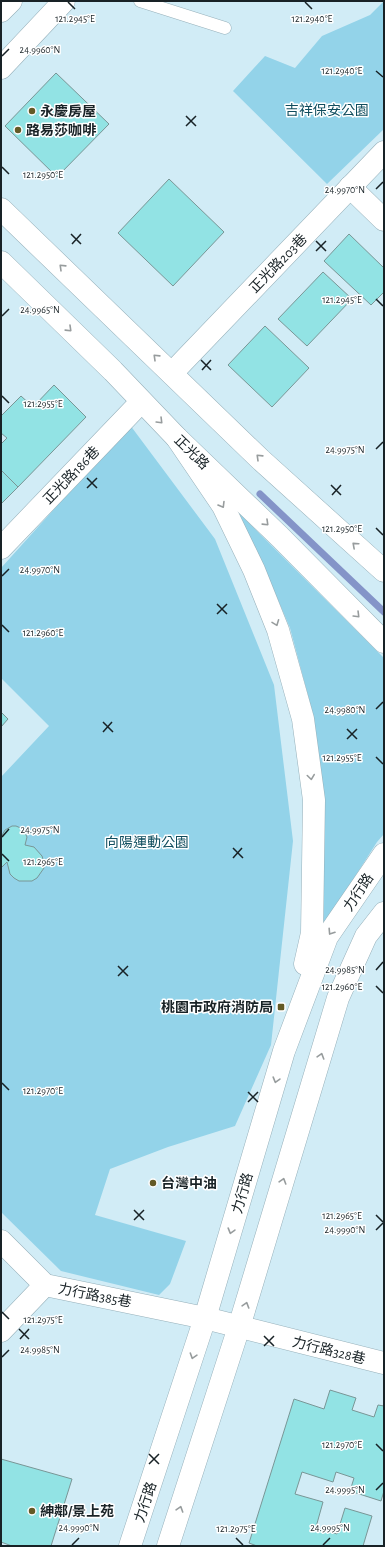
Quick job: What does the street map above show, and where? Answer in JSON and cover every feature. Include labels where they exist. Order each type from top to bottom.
[{"type":"street","points":[[1,11],[11,1]]},
{"type":"street","points":[[1,68],[64,1]]},
{"type":"street","name":"正光路203巷","points":[[172,373],[384,152]]},
{"type":"street","points":[[350,187],[384,220]]},
{"type":"street","points":[[1,208],[262,460],[384,571]]},
{"type":"street","name":"正光路","points":[[1,262],[113,371],[177,438],[280,537],[384,642]]},
{"type":"street","name":"正光路186巷","points":[[1,548],[142,402]]},
{"type":"street","points":[[177,438],[222,506],[254,570],[278,630],[303,719],[314,800],[312,933],[284,1051]]},
{"type":"street","name":"力行路","points":[[130,1546],[205,1318],[284,1051],[327,937],[384,854]]},
{"type":"street","points":[[168,1546],[239,1327],[338,998],[366,936],[384,913]]},
{"type":"street","name":"力行路385巷","points":[[1,1241],[45,1285],[205,1318]]},
{"type":"street","points":[[1,1330],[45,1285]]},
{"type":"street","name":"力行路328巷","points":[[205,1318],[384,1363]]},
{"type":"lane","points":[[140,1],[225,28]]},
{"type":"green space","name":"吉祥保安公園","points":[[384,1],[384,129],[327,184],[233,91],[265,56],[295,68],[322,36],[370,15]]},
{"type":"green space","name":"向陽運動公園","points":[[130,425],[215,539],[274,685],[293,841],[271,1045],[235,1126],[168,1147],[110,1169],[95,1215],[186,1241],[170,1284],[159,1295],[61,1271],[1,1212],[1,777],[49,726],[1,678],[1,568]]},
{"type":"green space","points":[[227,501],[384,658],[384,834],[377,842],[319,933],[321,802],[314,718],[290,628],[261,560]]},
{"type":"building","points":[[56,73],[109,124],[57,177],[5,126]]},
{"type":"building","points":[[169,179],[224,232],[173,286],[118,233]]},
{"type":"building","points":[[349,234],[384,268],[384,292],[371,305],[324,261]]},
{"type":"building","points":[[323,272],[352,299],[307,346],[278,319]]},
{"type":"building","points":[[265,326],[309,368],[272,407],[228,365]]},
{"type":"building","points":[[54,385],[86,417],[18,487],[1,470],[1,444],[7,438],[1,433],[1,416],[21,396],[33,407]]},
{"type":"building","points":[[1,470],[18,487],[1,504]]},
{"type":"building","points":[[1,712],[8,719],[1,727]]},
{"type":"building","points":[[12,826],[23,829],[27,837],[25,845],[34,847],[42,856],[44,868],[37,878],[32,881],[19,881],[14,878],[10,874],[7,862],[1,868],[1,837],[5,830]]},
{"type":"building","points":[[330,1390],[356,1398],[352,1410],[374,1417],[378,1405],[384,1406],[384,1491],[381,1501],[350,1491],[354,1478],[336,1472],[333,1482],[302,1472],[295,1494],[323,1502],[316,1527],[337,1534],[345,1508],[372,1516],[363,1546],[257,1546],[249,1543],[294,1399],[324,1409]]},
{"type":"building","name":"紳鄰/景上苑","points":[[1,1459],[72,1479],[51,1546],[12,1546],[1,1542]]},
{"type":"waterway","points":[[260,494],[384,612]]},
{"type":"place","name":"永慶房屋","points":[[32,111]]},
{"type":"place","name":"路易莎咖啡","points":[[18,130]]},
{"type":"place","name":"桃園市政府消防局","points":[[281,1007]]},
{"type":"place","name":"台灣中油","points":[[153,1183]]},
{"type":"place","name":"紳鄰/景上苑","points":[[32,1511]]}]
